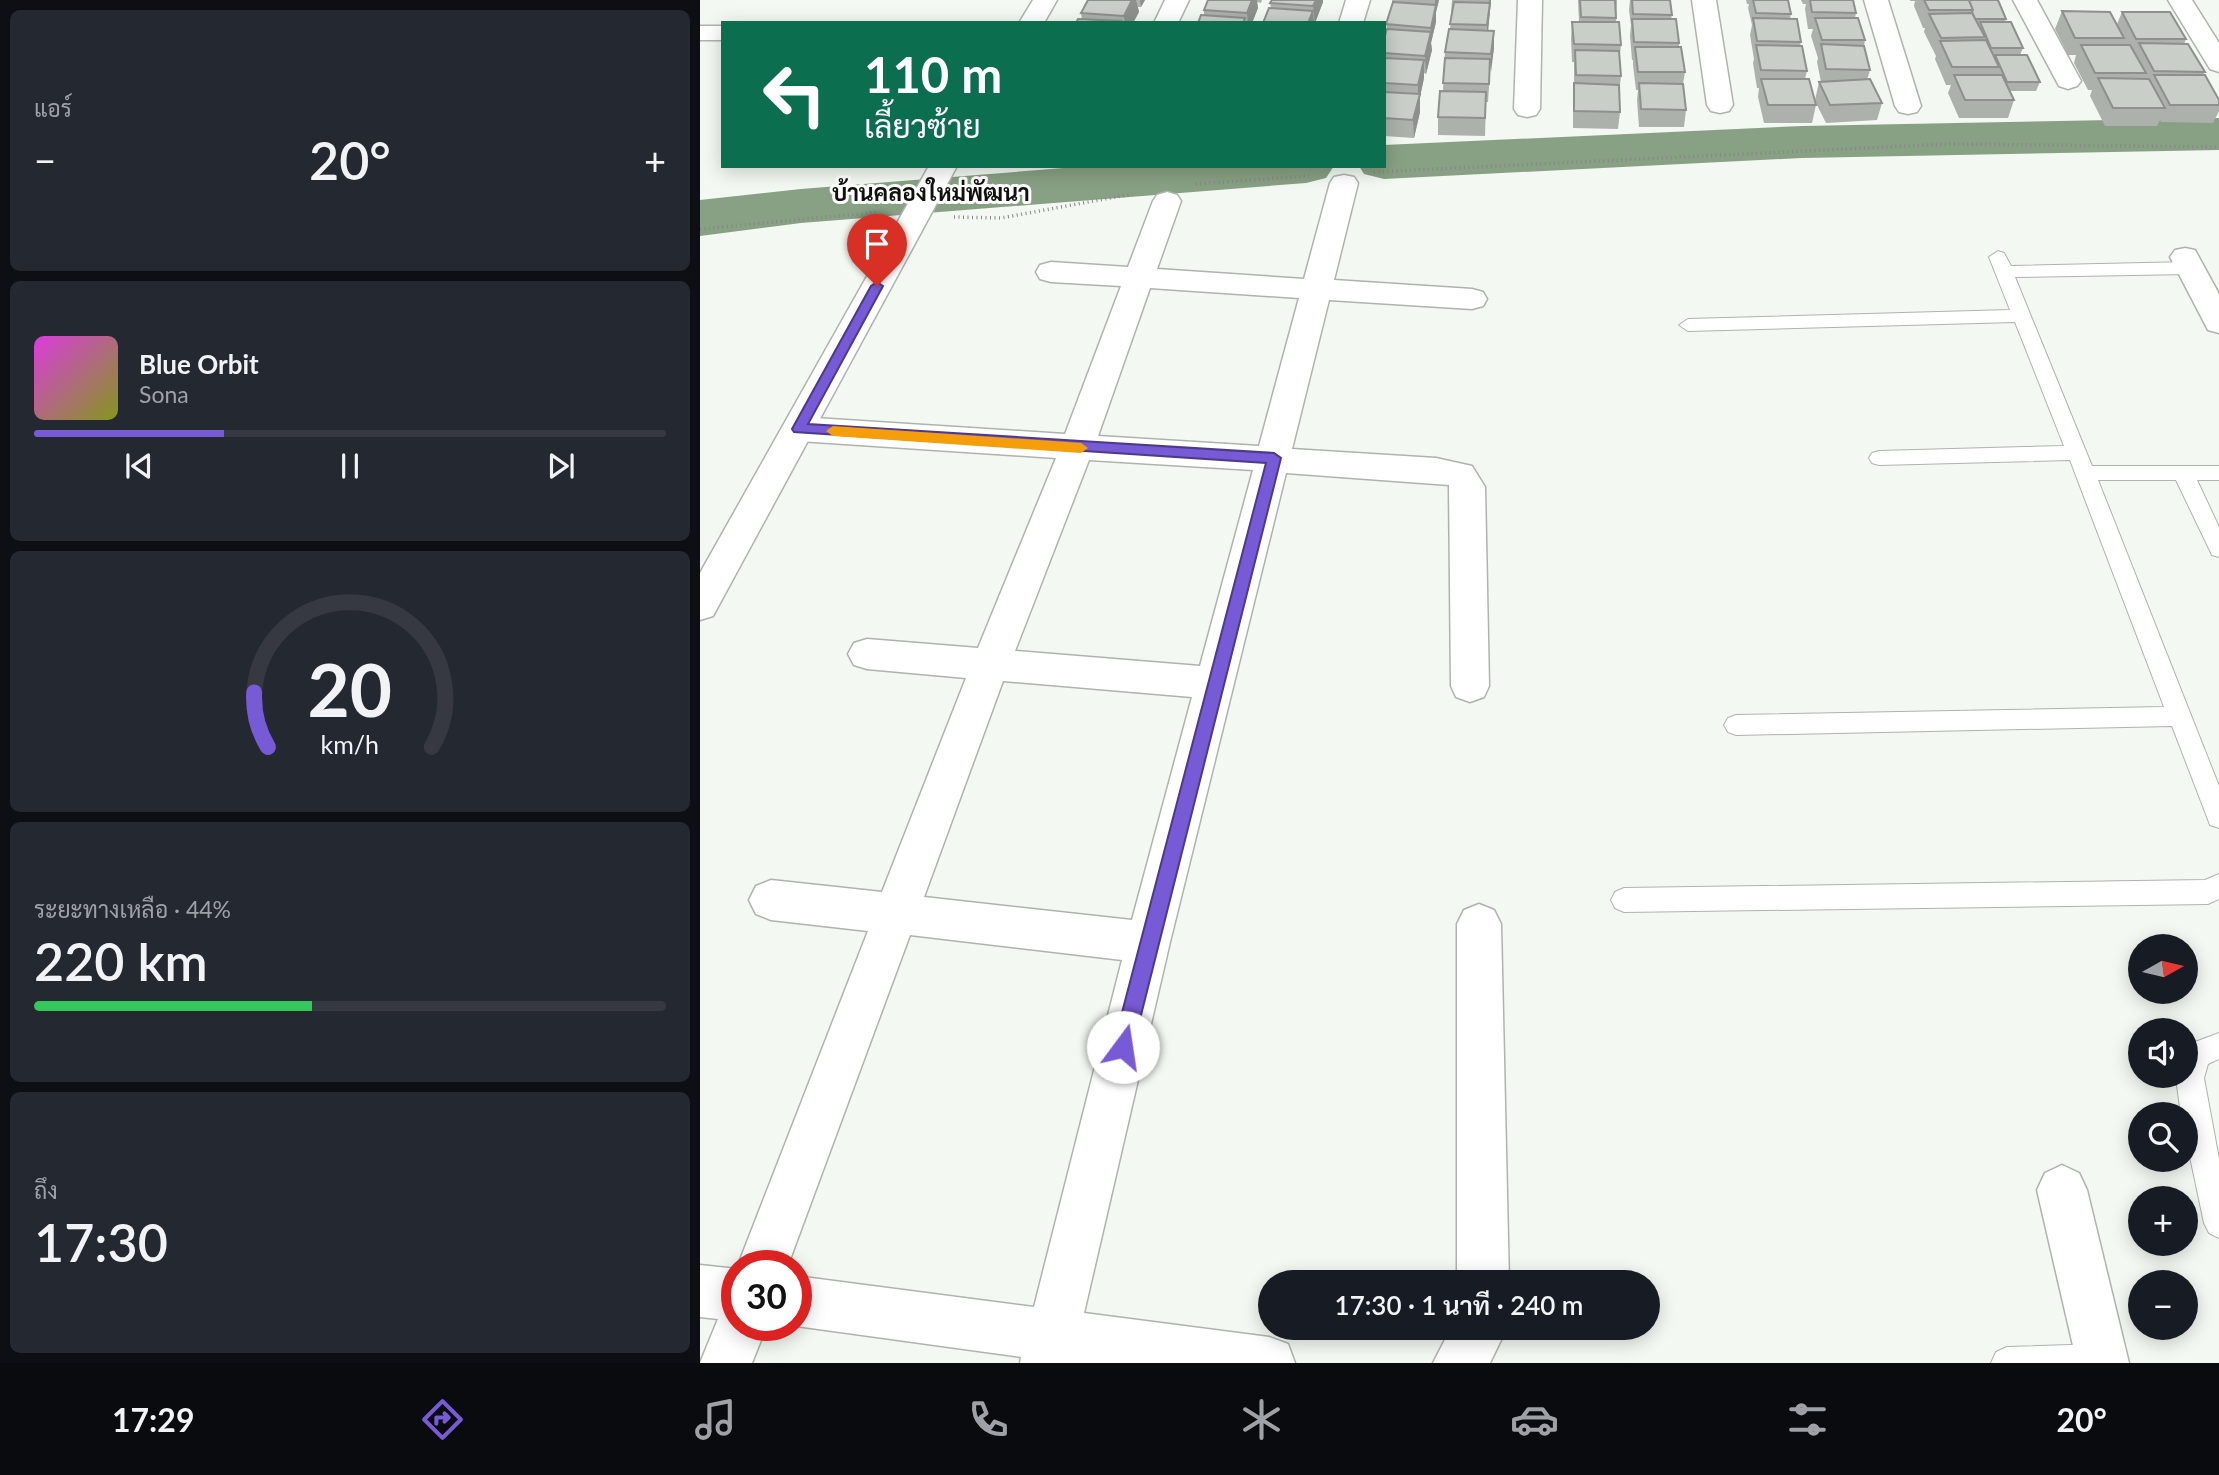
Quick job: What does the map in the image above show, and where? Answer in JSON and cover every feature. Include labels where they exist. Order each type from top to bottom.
[{"type":"street","points":[[1032,21],[1045,0]]},
{"type":"street","points":[[1167,21],[1177,0]]},
{"type":"street","points":[[1352,21],[1358,0]]},
{"type":"street","points":[[1527,109],[1531,0]]},
{"type":"street","points":[[1704,0],[1720,105]]},
{"type":"street","points":[[1876,0],[1908,106]]},
{"type":"street","points":[[2025,0],[2068,81]]},
{"type":"street","points":[[2180,0],[2219,64]]},
{"type":"street","points":[[700,33],[721,33]]},
{"type":"street","points":[[700,607],[942,168]]},
{"type":"street","points":[[1050,1349],[1148,942],[1217,683],[1316,290],[1332,179]]},
{"type":"street","points":[[769,1250],[990,665],[1077,448],[1140,279],[1163,193]]},
{"type":"street","points":[[2188,262],[2219,323]]},
{"type":"street","points":[[1051,272],[1472,299]]},
{"type":"street","points":[[799,429],[1274,458],[1436,470],[1460,475],[1468,486],[1470,686]]},
{"type":"street","points":[[867,654],[1217,683]]},
{"type":"street","points":[[771,900],[894,916],[1148,942]]},
{"type":"street","points":[[1479,924],[1483,1270]]},
{"type":"street","points":[[2062,1190],[2103,1362]]},
{"type":"street","points":[[700,1291],[721,1293]]},
{"type":"street","points":[[812,1305],[1050,1349],[1269,1363]]},
{"type":"street","points":[[1459,1363],[1475,1340]]},
{"type":"street","points":[[726,1363],[735,1341]]},
{"type":"lane","points":[[2188,262],[2001,264],[2082,463],[2219,817]]},
{"type":"lane","points":[[1688,325],[2022,316]]},
{"type":"lane","points":[[1879,458],[2082,463],[2183,473],[2219,472]]},
{"type":"lane","points":[[2183,473],[2219,549]]},
{"type":"lane","points":[[1737,725],[2178,716]]},
{"type":"lane","points":[[1624,900],[2208,892],[2219,886]]},
{"type":"lane","points":[[2219,1046],[2197,1055],[2190,1079],[2197,1125],[2219,1223]]},
{"type":"lane","points":[[2007,1363],[2103,1362]]},
{"type":"path","points":[[1373,172],[1949,144],[2219,147]]},
{"type":"path","points":[[700,229],[874,212],[918,211],[1001,218],[1163,193],[1214,181],[1332,179]]},
{"type":"building","points":[[1088,0],[1132,0],[1124,16],[1081,13]]},
{"type":"building","points":[[1208,0],[1252,0],[1247,13],[1204,10]]},
{"type":"building","points":[[1272,0],[1316,0],[1313,6],[1270,3]]},
{"type":"building","points":[[1580,0],[1615,0],[1616,18],[1581,17]]},
{"type":"building","points":[[1632,0],[1670,0],[1672,15],[1633,14]]},
{"type":"building","points":[[1753,0],[1788,0],[1791,14],[1756,13]]},
{"type":"building","points":[[1810,0],[1853,0],[1856,13],[1812,12]]},
{"type":"building","points":[[1924,0],[1969,0],[1973,10],[1929,10]]},
{"type":"building","points":[[1969,0],[1998,0],[2006,19],[1975,19]]},
{"type":"building","points":[[1393,2],[1436,5],[1431,28],[1386,24]]},
{"type":"building","points":[[1454,2],[1490,3],[1487,25],[1450,24]]},
{"type":"building","points":[[1269,8],[1313,11],[1309,21],[1264,21]]},
{"type":"building","points":[[2062,11],[2110,12],[2124,38],[2075,38]]},
{"type":"building","points":[[2122,12],[2170,12],[2186,39],[2136,39]]},
{"type":"building","points":[[1972,13],[1985,37],[1941,38],[1929,14]]},
{"type":"building","points":[[1201,15],[1245,18],[1244,21],[1199,21]]},
{"type":"building","points":[[1753,18],[1797,19],[1801,42],[1757,41]]},
{"type":"building","points":[[1815,18],[1858,18],[1865,40],[1822,40]]},
{"type":"building","points":[[1078,19],[1121,21],[1077,21]]},
{"type":"building","points":[[1632,19],[1676,19],[1679,43],[1634,42]]},
{"type":"building","points":[[1572,22],[1619,22],[1621,45],[1574,44]]},
{"type":"building","points":[[1980,22],[2011,22],[2023,48],[1991,48]]},
{"type":"building","points":[[1387,29],[1431,32],[1425,56],[1386,53]]},
{"type":"building","points":[[1449,29],[1494,31],[1491,54],[1445,52]]},
{"type":"building","points":[[1986,40],[1999,67],[1952,67],[1940,41]]},
{"type":"building","points":[[2139,43],[2188,44],[2205,72],[2154,71]]},
{"type":"building","points":[[1821,44],[1864,46],[1870,70],[1826,69]]},
{"type":"building","points":[[1756,45],[1802,46],[1807,71],[1761,70]]},
{"type":"building","points":[[2081,45],[2130,45],[2146,73],[2095,73]]},
{"type":"building","points":[[1635,47],[1681,47],[1685,72],[1638,72]]},
{"type":"building","points":[[1575,50],[1619,51],[1621,76],[1576,75]]},
{"type":"building","points":[[1995,55],[2027,55],[2040,82],[2007,82]]},
{"type":"building","points":[[1386,58],[1424,60],[1418,85],[1386,83]]},
{"type":"building","points":[[1445,58],[1490,59],[1489,84],[1443,83]]},
{"type":"building","points":[[1954,75],[2002,75],[2014,100],[1965,100]]},
{"type":"building","points":[[2154,75],[2205,75],[2219,100],[2219,105],[2170,105]]},
{"type":"building","points":[[2098,78],[2149,79],[2165,108],[2113,108]]},
{"type":"building","points":[[1761,79],[1809,79],[1816,105],[1768,105]]},
{"type":"building","points":[[1870,79],[1882,103],[1830,105],[1819,82]]},
{"type":"building","points":[[1574,83],[1619,85],[1620,112],[1574,111]]},
{"type":"building","points":[[1639,83],[1683,84],[1686,110],[1641,109]]},
{"type":"building","points":[[1440,91],[1486,92],[1485,118],[1438,117]]},
{"type":"building","points":[[1386,92],[1420,94],[1413,120],[1386,118]]},
{"type":"waterway","points":[[1386,162],[1802,142],[2219,134]]},
{"type":"waterway","points":[[700,218],[801,206],[1281,168]]},
{"type":"slow traffic","points":[[833,431],[1081,448]]},
{"type":"district","name":"บ้านคลองใหม่พัฒนา","points":[[931,192]]},
{"type":"route","points":[[877,286],[799,429],[1274,458],[1123,1047]]}]
